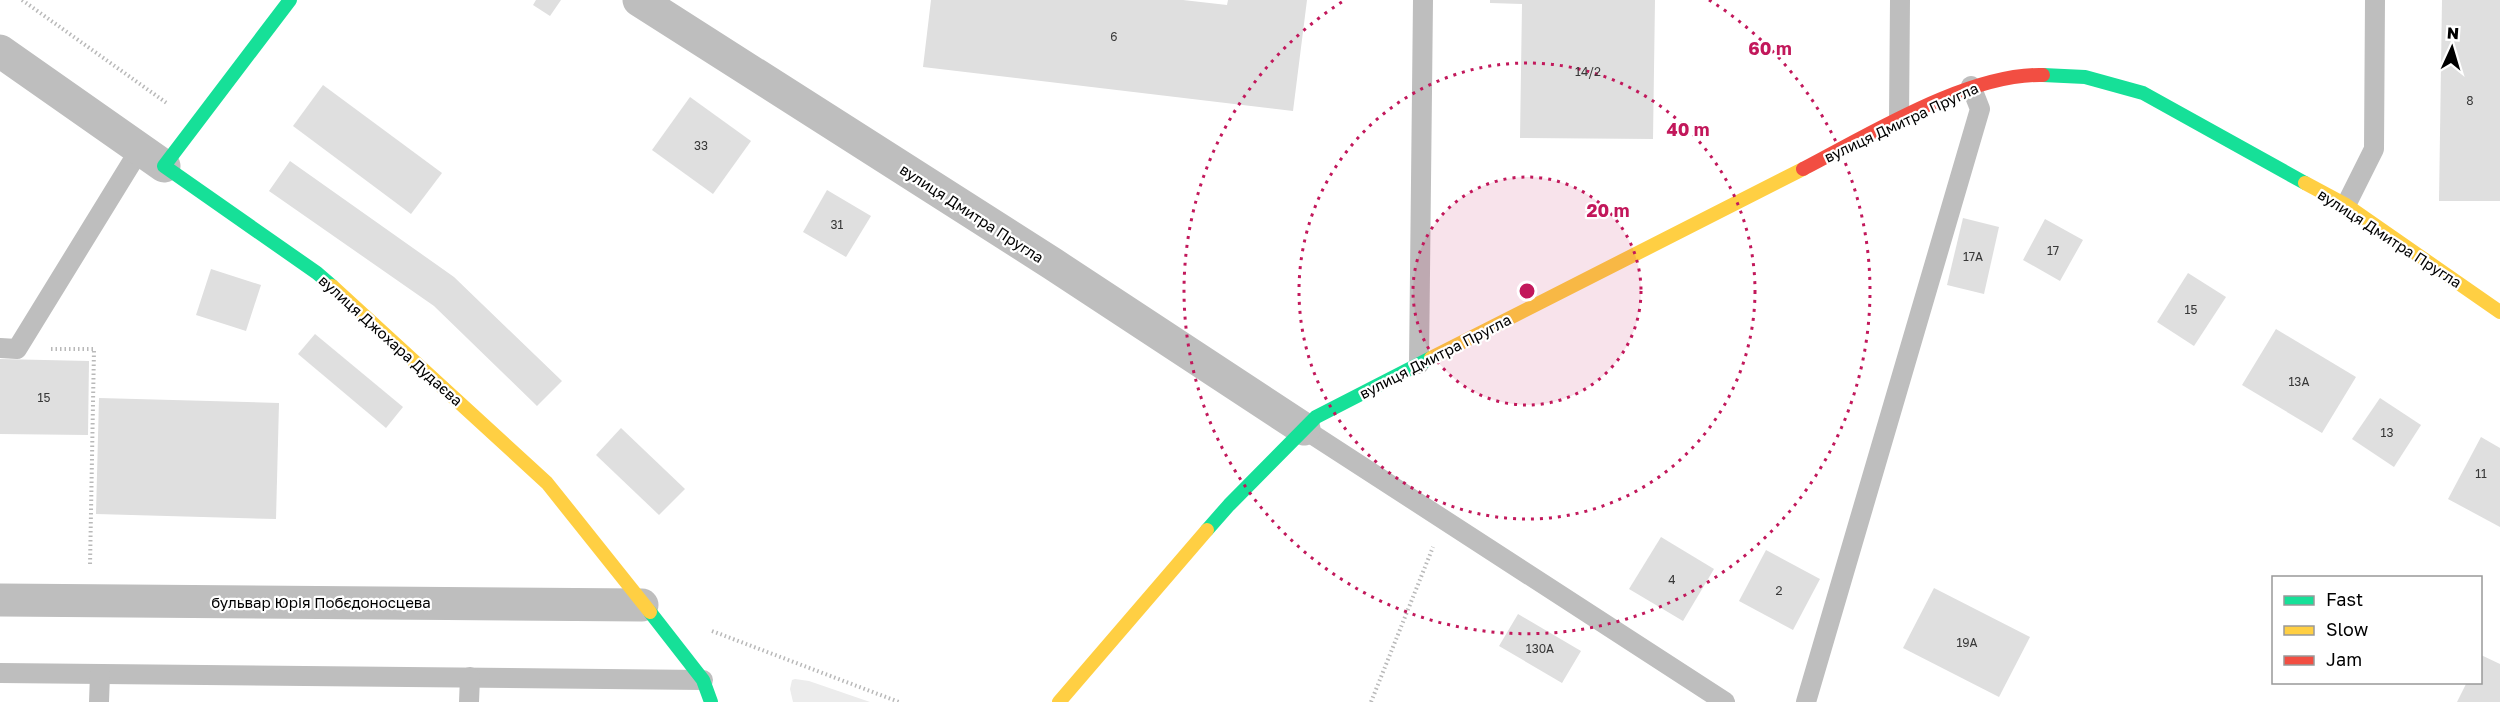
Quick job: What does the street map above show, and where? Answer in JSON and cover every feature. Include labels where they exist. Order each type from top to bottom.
[{"type":"street","points":[[152,157],[196,123],[290,0]]},
{"type":"street","name":"вулиця Дмитра Пругла","points":[[639,0],[1053,264],[1304,429]]},
{"type":"street","name":"вулиця Джохара Дудаєва","points":[[0,51],[317,273],[548,483],[703,680],[711,702]]},
{"type":"street","name":"вулиця Дмитра Пругла","points":[[1059,702],[1229,505],[1316,417],[1899,120],[1971,86],[2030,75],[2085,77],[2143,93],[2346,205],[2500,312]]},
{"type":"street","name":"бульвар Юрія Побєдоносцева","points":[[0,600],[642,605]]},
{"type":"lane","points":[[1419,364],[1423,0]]},
{"type":"lane","points":[[1899,120],[1900,0]]},
{"type":"lane","points":[[2346,205],[2374,149],[2375,0]]},
{"type":"lane","points":[[1806,702],[1980,110],[1971,86]]},
{"type":"lane","points":[[9,348],[152,157]]},
{"type":"lane","points":[[1304,429],[1725,702]]},
{"type":"lane","points":[[0,673],[703,680]]},
{"type":"lane","points":[[99,702],[100,674]]},
{"type":"lane","points":[[469,702],[470,677]]},
{"type":"path","points":[[22,0],[196,123]]},
{"type":"path","points":[[9,348],[94,350],[90,601]]},
{"type":"path","points":[[1371,702],[1443,519]]},
{"type":"path","points":[[705,629],[899,702]]},
{"type":"shaded area","points":[[792,680],[809,681],[870,702],[793,702],[790,689]]},
{"type":"building","points":[[536,0],[561,0],[550,16],[533,5]]},
{"type":"building","points":[[931,0],[1183,0],[1227,5],[1228,0],[1307,0],[1293,111],[923,67]]},
{"type":"building","points":[[1490,0],[1655,0],[1653,139],[1520,138],[1522,4],[1490,3]]},
{"type":"building","points":[[2442,0],[2500,0],[2500,201],[2439,201]]},
{"type":"building","points":[[323,85],[442,173],[411,214],[293,126]]},
{"type":"building","points":[[690,97],[751,141],[713,194],[652,150]]},
{"type":"building","points":[[290,161],[454,277],[562,381],[537,406],[434,306],[269,191]]},
{"type":"building","points":[[827,190],[871,216],[846,257],[803,232]]},
{"type":"building","points":[[1963,218],[1999,227],[1984,294],[1947,285]]},
{"type":"building","points":[[2045,219],[2083,240],[2060,281],[2023,260]]},
{"type":"building","points":[[211,269],[261,285],[246,331],[196,315]]},
{"type":"building","points":[[2188,273],[2226,297],[2194,346],[2157,322]]},
{"type":"building","points":[[2276,329],[2356,377],[2322,433],[2242,385]]},
{"type":"building","points":[[315,334],[403,407],[386,428],[298,354]]},
{"type":"building","points":[[0,359],[89,361],[88,435],[0,434]]},
{"type":"building","points":[[99,398],[279,403],[276,519],[96,514]]},
{"type":"building","points":[[2380,398],[2421,425],[2394,467],[2352,439]]},
{"type":"building","points":[[621,428],[685,489],[659,515],[596,455]]},
{"type":"building","points":[[2481,437],[2500,448],[2500,527],[2448,499]]},
{"type":"building","points":[[1661,537],[1714,569],[1683,621],[1629,589]]},
{"type":"building","points":[[1766,550],[1820,579],[1793,630],[1739,601]]},
{"type":"building","points":[[1934,588],[2030,637],[1999,697],[1903,648]]},
{"type":"building","points":[[1518,614],[1581,651],[1562,683],[1499,646]]},
{"type":"building","points":[[2482,655],[2500,664],[2500,702],[2457,702],[2466,684],[2482,684]]},
{"type":"traffic: fast","points":[[290,0],[164,166],[317,273],[332,286]]},
{"type":"traffic: fast","points":[[2043,75],[2085,77],[2143,93],[2305,183]]},
{"type":"traffic: fast","points":[[1207,530],[1316,417],[1431,358]]},
{"type":"traffic: fast","points":[[650,612],[703,680],[711,702]]},
{"type":"traffic: slow","points":[[1431,358],[1803,169]]},
{"type":"traffic: slow","points":[[2305,183],[2346,205],[2500,312]]},
{"type":"traffic: slow","points":[[332,286],[547,483],[650,612]]},
{"type":"traffic: slow","points":[[1059,702],[1207,530]]},
{"type":"traffic: jam","points":[[1803,169],[1888,124],[1952,95],[1983,84],[2014,77],[2043,75]]}]
